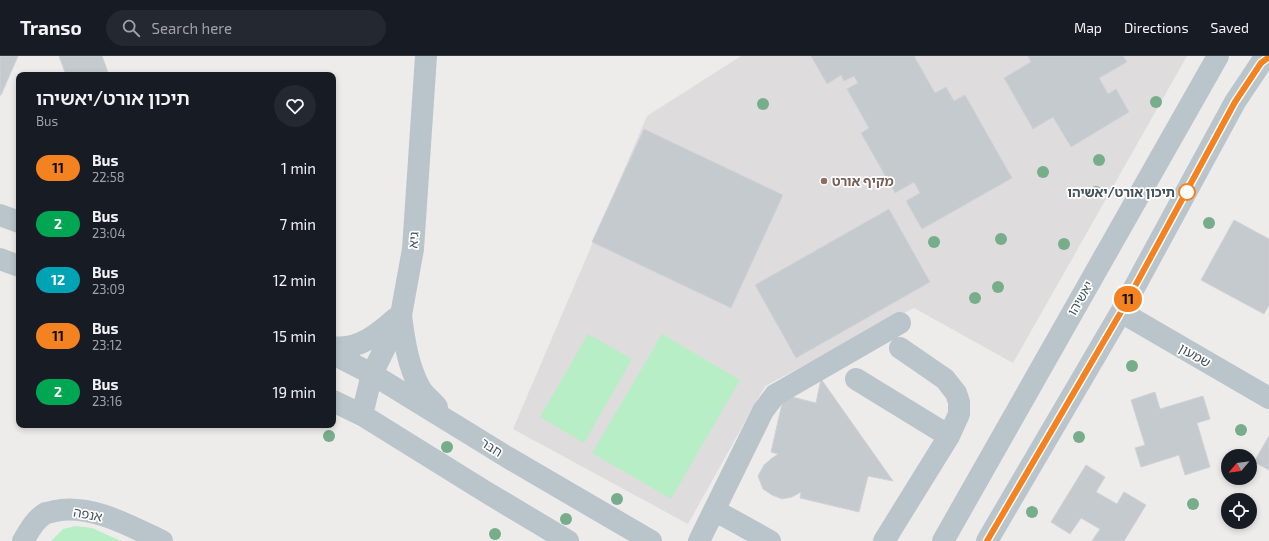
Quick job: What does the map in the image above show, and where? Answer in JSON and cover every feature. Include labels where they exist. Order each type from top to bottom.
[{"type":"street","name":"גיא","points":[[362,415],[372,374],[400,315],[413,249],[426,56]]},
{"type":"street","name":"יאשיהו","points":[[943,541],[1218,56]]},
{"type":"street","points":[[987,541],[1121,312],[1235,102],[1261,63],[1269,57]]},
{"type":"street","points":[[0,216],[16,221]]},
{"type":"street","points":[[0,259],[16,265]]},
{"type":"street","name":"שמעון","points":[[1121,312],[1269,398]]},
{"type":"street","points":[[336,347],[357,345],[378,333],[400,315]]},
{"type":"street","points":[[400,315],[404,340],[411,364],[421,389],[450,421]]},
{"type":"street","points":[[699,541],[763,411],[775,395],[900,323]]},
{"type":"street","points":[[884,541],[949,436],[959,414],[959,402],[956,393],[945,379],[900,348]]},
{"type":"street","name":"חבר","points":[[336,356],[372,374],[651,541]]},
{"type":"street","points":[[856,379],[949,436]]},
{"type":"street","points":[[336,402],[362,415],[568,541]]},
{"type":"street","name":"אנפה","points":[[23,541],[34,524],[46,514],[64,509],[92,512],[120,522],[162,541]]},
{"type":"street","points":[[714,510],[770,541]]},
{"type":"shaded area","points":[[741,56],[1187,56],[1013,363],[914,308],[765,386],[688,524],[513,429],[647,116]]},
{"type":"green space","points":[[588,334],[632,359],[584,443],[540,417]]},
{"type":"green space","points":[[662,334],[740,380],[671,499],[592,453]]},
{"type":"green space","points":[[76,526],[92,528],[121,541],[51,541],[63,529]]},
{"type":"building","points":[[0,56],[18,56],[1,95],[0,95]]},
{"type":"building","points":[[59,56],[102,56],[108,72],[65,72]]},
{"type":"building","points":[[811,56],[914,56],[935,93],[946,87],[954,101],[965,95],[1012,178],[922,229],[906,201],[920,193],[914,182],[895,193],[861,133],[869,128],[847,89],[858,83],[854,76],[844,81],[841,75],[827,84]]},
{"type":"building","points":[[1028,56],[1123,56],[1127,62],[1099,78],[1108,94],[1116,89],[1129,112],[1071,147],[1053,117],[1033,129],[1004,78],[1031,62]]},
{"type":"building","points":[[644,129],[783,195],[731,308],[592,242]]},
{"type":"building","points":[[889,209],[930,282],[796,358],[755,285]]},
{"type":"building","points":[[1234,220],[1269,239],[1269,305],[1264,314],[1201,280]]},
{"type":"building","points":[[821,379],[893,481],[868,476],[859,512],[800,498],[801,492],[792,497],[782,499],[763,489],[758,476],[764,465],[778,454],[771,452],[784,395],[816,403]]},
{"type":"building","points":[[1155,392],[1160,409],[1203,396],[1210,419],[1197,423],[1210,467],[1185,475],[1179,455],[1141,467],[1135,448],[1145,445],[1131,400]]},
{"type":"building","points":[[1269,436],[1269,470],[1257,464],[1257,457]]},
{"type":"building","points":[[1086,465],[1105,477],[1096,492],[1117,504],[1124,492],[1146,505],[1124,541],[1092,541],[1100,529],[1081,518],[1070,534],[1051,522]]},
{"type":"bus line","name":"11","points":[[987,541],[1121,312],[1235,102],[1261,63],[1269,57]]},
{"type":"place","name":"מקיף אורט","points":[[824,181]]},
{"type":"place","name":"תיכון אורט/יאשיהו","points":[[1187,192]]}]
